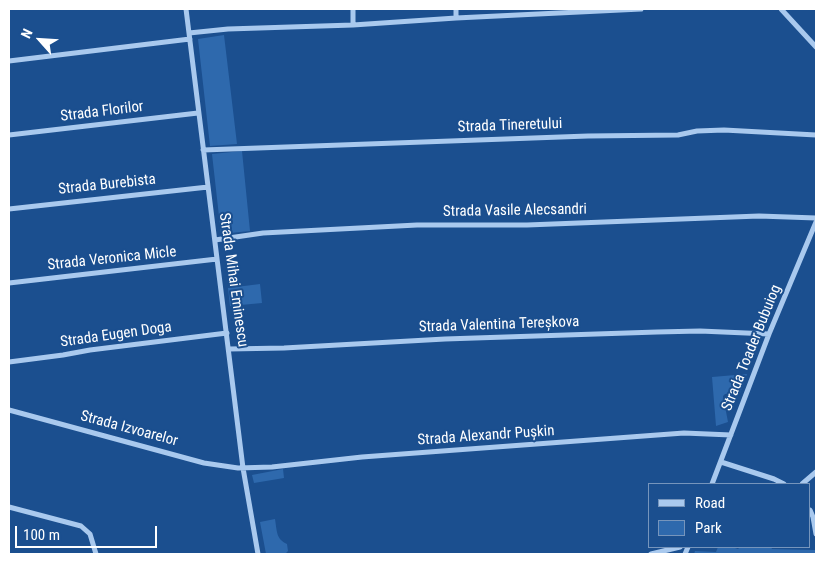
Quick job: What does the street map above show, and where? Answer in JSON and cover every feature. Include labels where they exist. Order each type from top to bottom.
[{"type":"street","name":"Strada Mihai Eminescu","points":[[186,9],[243,468],[258,554]]},
{"type":"street","points":[[353,9],[353,25]]},
{"type":"street","points":[[456,9],[456,18]]},
{"type":"street","points":[[9,61],[228,29],[353,25],[640,9]]},
{"type":"street","points":[[781,9],[816,47]]},
{"type":"street","name":"Strada Florilor","points":[[9,135],[198,113]]},
{"type":"street","name":"Strada Tineretului","points":[[203,150],[588,136],[678,135],[697,131],[724,130],[816,135]]},
{"type":"street","name":"Strada Burebista","points":[[9,209],[208,188]]},
{"type":"street","name":"Strada Vasile Alecsandri","points":[[215,240],[263,233],[417,225],[527,225],[759,216],[816,218]]},
{"type":"street","name":"Strada Toader Bubuiog","points":[[712,483],[816,222]]},
{"type":"street","name":"Strada Veronica Micle","points":[[9,283],[217,259]]},
{"type":"street","name":"Strada Valentina Tereșkova","points":[[229,349],[284,348],[435,339],[674,331],[770,334]]},
{"type":"street","name":"Strada Eugen Doga","points":[[9,362],[227,332]]},
{"type":"street","name":"Strada Izvoarelor","points":[[9,410],[204,463],[243,468]]},
{"type":"street","name":"Strada Alexandr Pușkin","points":[[243,468],[272,467],[362,457],[684,433],[701,432],[730,436]]},
{"type":"street","points":[[721,462],[782,483]]},
{"type":"street","points":[[803,483],[816,472]]},
{"type":"street","points":[[9,507],[81,526],[90,534],[96,554]]},
{"type":"street","points":[[812,510],[816,534]]},
{"type":"street","points":[[651,554],[676,548]]},
{"type":"green space","points":[[224,35],[237,144],[210,146],[198,39]]},
{"type":"green space","points":[[242,151],[250,231],[221,234],[212,154]]},
{"type":"green space","points":[[260,284],[262,303],[230,306],[228,288]]},
{"type":"green space","points":[[747,374],[740,393],[725,394],[723,396],[728,422],[716,426],[712,377]]},
{"type":"green space","points":[[283,469],[284,478],[254,483],[252,475]]},
{"type":"green space","points":[[275,519],[279,537],[287,544],[288,551],[285,554],[266,554],[260,522]]},
{"type":"green space","points":[[718,548],[772,548],[815,550],[816,554],[694,554],[695,551],[716,552]]}]
